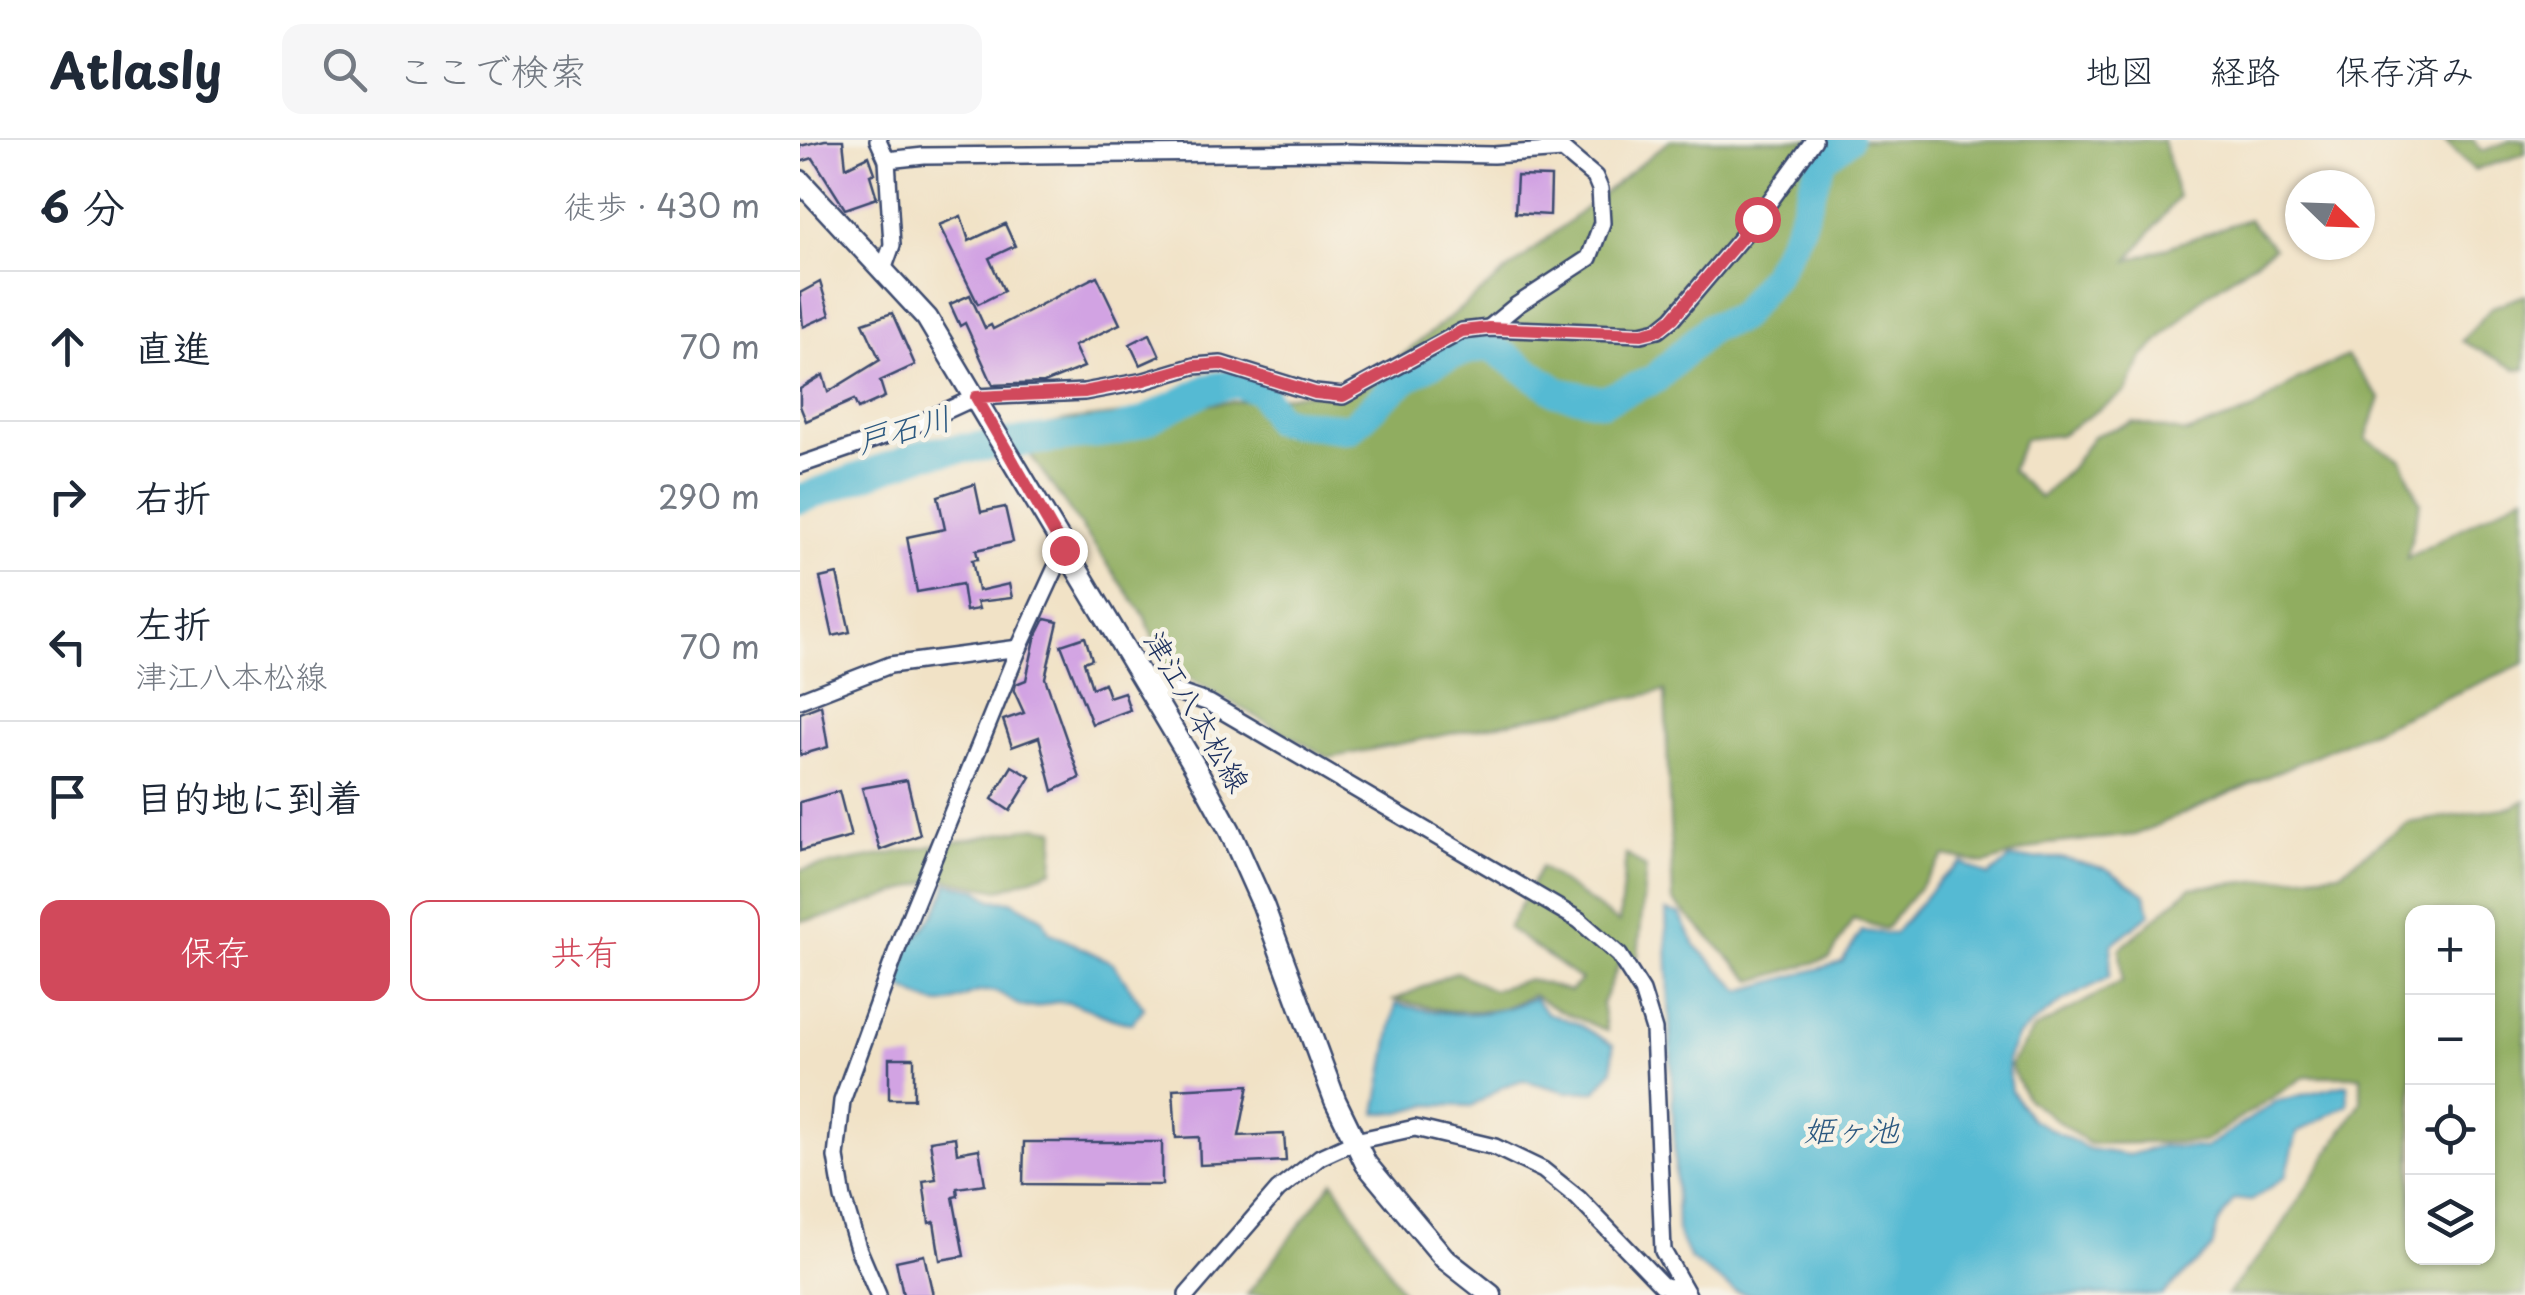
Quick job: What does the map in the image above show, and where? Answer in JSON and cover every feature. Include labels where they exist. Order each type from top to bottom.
[{"type":"main road","name":"津江八本松線","points":[[800,180],[927,318],[1194,764],[1230,830],[1262,905],[1335,1100],[1384,1190],[1429,1243],[1460,1273],[1492,1295]]},
{"type":"street","points":[[878,140],[887,160],[892,245],[883,270]]},
{"type":"street","points":[[800,465],[980,403],[1084,392],[1194,366],[1221,364],[1315,393],[1343,396],[1462,331],[1489,328],[1642,334],[1658,330],[1673,318],[1757,219],[1814,140]]},
{"type":"street","points":[[887,160],[924,156],[1326,152],[1493,155],[1563,145],[1595,178],[1600,189],[1602,223],[1589,258],[1489,328]]},
{"type":"street","points":[[878,1295],[858,1248],[840,1184],[836,1157],[842,1101],[902,936],[1019,648],[1064,550]]},
{"type":"street","points":[[800,700],[890,665],[1019,648]]},
{"type":"street","points":[[1142,680],[1226,712],[1579,920],[1619,955],[1642,991],[1654,1030],[1663,1251],[1686,1293]]},
{"type":"street","points":[[1187,1295],[1278,1190],[1320,1157],[1355,1141],[1416,1128],[1496,1147],[1542,1170],[1578,1198],[1662,1285],[1686,1293]]},
{"type":"green space","points":[[1670,140],[2163,140],[2178,197],[2128,261],[2248,219],[2274,248],[2205,296],[2143,357],[2126,392],[2060,435],[2024,439],[2011,470],[2040,498],[2071,468],[2093,436],[2133,422],[2186,433],[2251,411],[2297,380],[2347,356],[2380,398],[2366,439],[2401,460],[2420,502],[2407,558],[2525,494],[2525,663],[2135,835],[2047,844],[1985,864],[1945,856],[1885,929],[1853,919],[1830,958],[1753,981],[1673,901],[1665,691],[1329,758],[1162,663],[1145,617],[1014,432],[1070,420],[1363,387]]},
{"type":"green space","points":[[2444,140],[2472,140],[2482,151],[2512,140],[2525,140],[2525,154],[2474,170]]},
{"type":"green space","points":[[2525,295],[2525,369],[2516,369],[2462,341],[2492,307]]},
{"type":"green space","points":[[2525,800],[2525,1295],[2227,1295],[2277,1234],[2361,1102],[2361,1076],[2306,1076],[2203,1142],[2089,1144],[2026,1098],[2010,1065],[2033,1030],[2122,981],[2120,949],[2190,888],[2340,872],[2407,823],[2512,807]]},
{"type":"green space","points":[[1036,827],[1055,830],[1053,870],[999,890],[939,878],[831,916],[800,921],[800,870]]},
{"type":"green space","points":[[1626,854],[1646,868],[1638,957],[1621,959],[1602,1004],[1607,1031],[1533,995],[1497,1011],[1448,1011],[1394,1000],[1456,972],[1493,990],[1529,979],[1570,991],[1581,980],[1508,928],[1541,867],[1619,923]]},
{"type":"green space","points":[[1333,1181],[1404,1295],[1247,1295]]},
{"type":"water","name":"姫ヶ池","points":[[2060,858],[2107,869],[2145,894],[2150,914],[2112,944],[2109,977],[2060,1003],[2018,1035],[2007,1060],[2011,1091],[2031,1119],[2089,1149],[2129,1155],[2161,1146],[2205,1148],[2277,1101],[2347,1084],[2348,1104],[2297,1133],[2286,1176],[2251,1201],[2234,1199],[2218,1224],[2212,1248],[2162,1295],[1751,1295],[1735,1291],[1690,1259],[1677,1231],[1666,911],[1680,914],[1695,945],[1741,991],[1842,962],[1862,931],[1894,934],[1939,881],[1962,863],[1989,876],[2010,859]]},
{"type":"water","points":[[947,883],[979,890],[991,900],[1011,901],[1043,919],[1049,932],[1113,963],[1144,1008],[1132,1023],[1067,1003],[1017,1005],[988,991],[938,1004],[900,987],[910,941],[933,915]]},
{"type":"water","points":[[1534,998],[1547,1013],[1576,1023],[1613,1045],[1613,1069],[1596,1091],[1567,1092],[1523,1080],[1504,1086],[1473,1106],[1428,1105],[1397,1113],[1376,1113],[1396,1004],[1466,1014],[1498,1010]]},
{"type":"building","points":[[843,140],[846,167],[869,156],[877,198],[845,209],[813,158],[800,162],[800,146]]},
{"type":"building","points":[[1517,176],[1551,177],[1550,215],[1515,213]]},
{"type":"building","points":[[961,216],[969,241],[1005,224],[1015,246],[989,258],[1004,291],[978,304],[939,225]]},
{"type":"building","points":[[1097,276],[1120,324],[1074,346],[1084,367],[1044,383],[993,385],[965,323],[960,326],[950,304],[970,295],[985,328],[991,325],[993,329]]},
{"type":"building","points":[[820,282],[830,315],[803,327],[800,293]]},
{"type":"building","points":[[892,313],[915,365],[880,381],[885,397],[858,409],[854,400],[806,421],[800,406],[800,389],[823,375],[828,392],[880,360],[863,323]]},
{"type":"building","points":[[1150,334],[1160,356],[1140,365],[1130,344]]},
{"type":"building","points":[[975,484],[981,512],[1005,507],[1013,542],[976,550],[978,559],[972,560],[978,591],[1009,584],[1012,598],[977,602],[979,609],[966,611],[962,584],[917,592],[907,537],[945,529],[938,496]]},
{"type":"building","points":[[837,574],[850,632],[833,636],[820,578]]},
{"type":"building","points":[[1045,619],[1058,622],[1045,678],[1080,778],[1053,791],[1039,737],[1012,747],[1003,720],[1024,713],[1014,691],[1016,684],[1026,680],[1035,639]]},
{"type":"building","points":[[1085,637],[1092,659],[1084,662],[1092,688],[1104,683],[1109,697],[1124,692],[1130,710],[1092,724],[1061,645]]},
{"type":"building","points":[[821,705],[828,747],[800,755],[800,713]]},
{"type":"building","points":[[1012,766],[1031,777],[1010,811],[992,799]]},
{"type":"building","points":[[907,780],[920,835],[880,850],[862,788]]},
{"type":"building","points":[[839,791],[851,837],[800,851],[800,802]]},
{"type":"building","points":[[889,1058],[914,1058],[914,1099],[889,1099]]},
{"type":"building","points":[[1249,1085],[1239,1136],[1284,1134],[1286,1161],[1200,1165],[1199,1137],[1176,1138],[1173,1089]]},
{"type":"building","points":[[955,1137],[957,1153],[979,1149],[985,1184],[957,1188],[958,1196],[953,1197],[964,1256],[940,1260],[923,1181],[936,1179],[930,1141]]},
{"type":"building","points":[[1024,1142],[1162,1142],[1162,1185],[1023,1184]]},
{"type":"building","points":[[924,1255],[933,1295],[903,1295],[896,1261]]},
{"type":"waterway","name":"戸石川","points":[[800,499],[925,453],[1115,431],[1145,421],[1207,389],[1236,383],[1261,390],[1277,420],[1349,429],[1412,374],[1446,357],[1490,346],[1558,392],[1603,401],[1655,379],[1711,327],[1739,318],[1775,273],[1798,230],[1822,159],[1847,140]]},
{"type":"route","points":[[1064,550],[976,397],[1084,392],[1194,366],[1221,364],[1315,393],[1343,396],[1462,331],[1489,328],[1642,334],[1658,330],[1673,318],[1757,219]]}]
